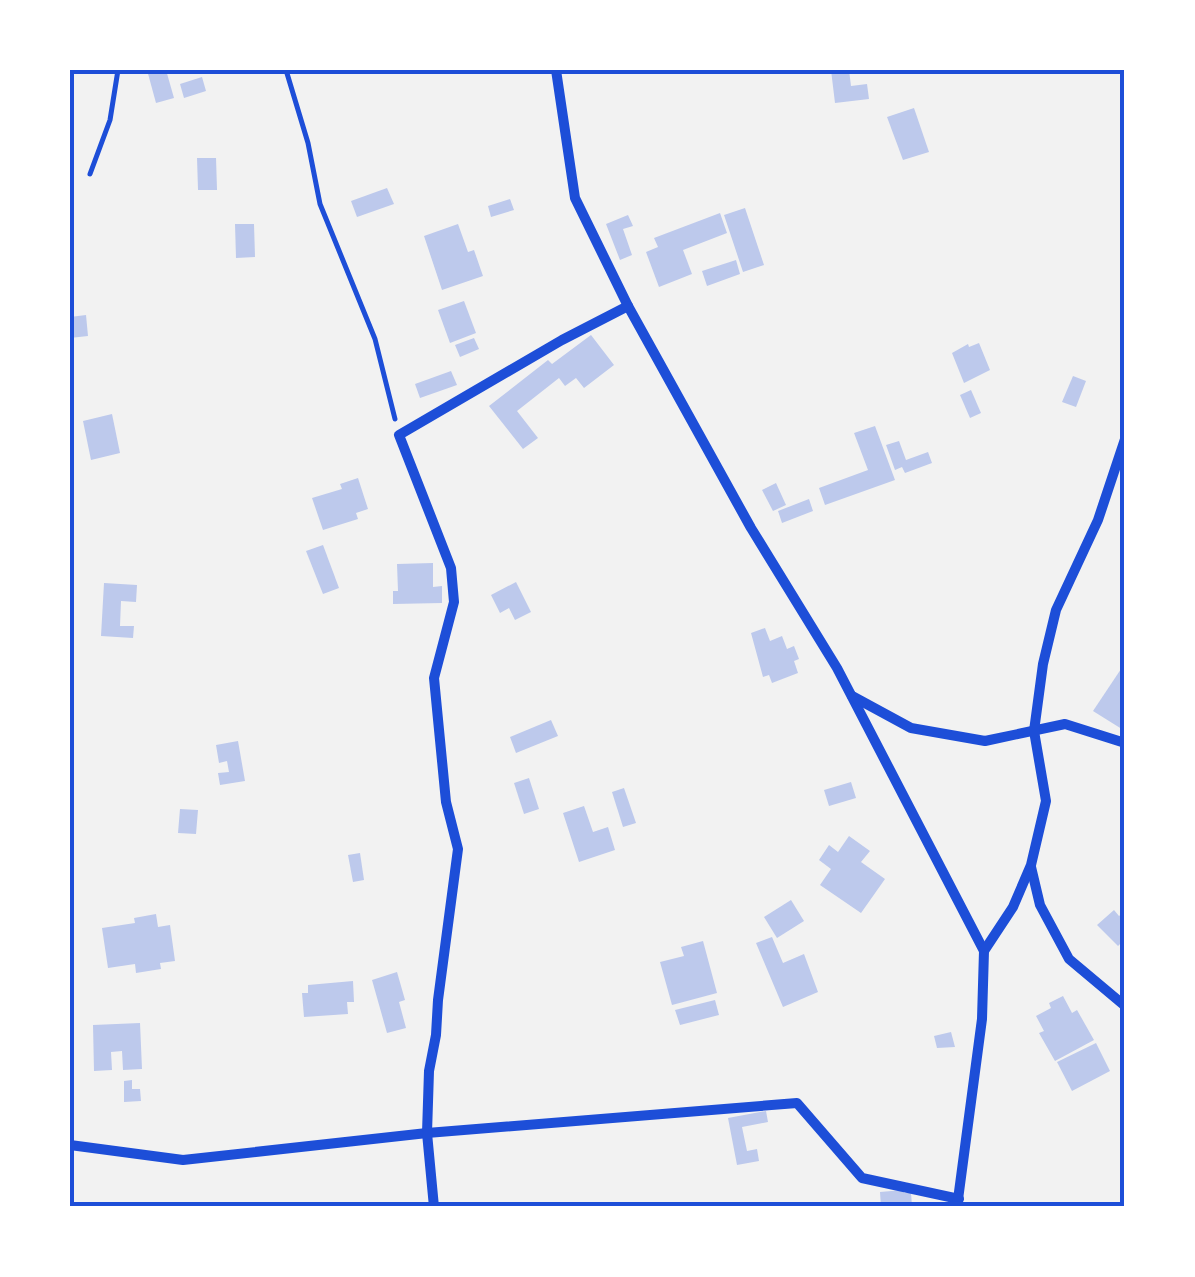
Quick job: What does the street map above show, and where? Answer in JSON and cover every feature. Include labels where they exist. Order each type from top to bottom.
[{"type":"street","points":[[70,1145],[183,1160],[428,1133],[796,1102],[862,1178],[958,1203],[982,1019],[984,950],[851,696],[751,528],[628,306],[575,198],[556,70]]},
{"type":"street","points":[[434,1207],[428,1133],[429,1071],[458,850],[446,802],[434,678],[454,602],[452,568],[399,435],[628,306]]},
{"type":"street","points":[[984,950],[1013,908],[1031,865],[1046,801],[1034,731],[1043,664],[1056,610],[1098,520],[1125,438]]},
{"type":"street","points":[[851,696],[911,728],[985,742],[1064,724],[1125,744]]},
{"type":"street","points":[[1031,865],[1040,905],[1069,959],[1125,1006]]},
{"type":"path","points":[[90,174],[110,120],[118,70]]},
{"type":"path","points":[[286,70],[308,144],[320,204],[375,339],[399,435]]},
{"type":"building","points":[[147,70],[166,70],[174,98],[156,103]]},
{"type":"building","points":[[831,70],[849,70],[851,86],[867,84],[869,99],[835,103]]},
{"type":"building","points":[[202,77],[206,91],[184,98],[180,84]]},
{"type":"building","points":[[914,108],[929,152],[903,160],[887,117]]},
{"type":"building","points":[[197,158],[216,158],[217,190],[198,190]]},
{"type":"building","points":[[387,188],[394,204],[357,217],[351,201]]},
{"type":"building","points":[[510,199],[514,210],[491,217],[488,206]]},
{"type":"building","points":[[745,208],[764,265],[743,272],[724,215]]},
{"type":"building","points":[[720,213],[727,233],[683,250],[692,274],[659,287],[646,252],[658,247],[654,238]]},
{"type":"building","points":[[628,215],[633,226],[623,229],[632,255],[620,260],[606,224]]},
{"type":"building","points":[[235,224],[254,224],[255,257],[236,258]]},
{"type":"building","points":[[458,224],[468,252],[474,250],[483,276],[442,290],[424,236]]},
{"type":"building","points":[[736,260],[740,274],[707,286],[702,271]]},
{"type":"building","points":[[464,301],[476,333],[450,343],[438,310]]},
{"type":"building","points":[[86,315],[88,336],[70,338],[70,317]]},
{"type":"building","points":[[591,335],[614,365],[584,388],[576,378],[565,386],[559,378],[517,411],[538,438],[523,449],[489,406],[548,360],[552,364]]},
{"type":"building","points":[[474,338],[479,349],[460,357],[455,345]]},
{"type":"building","points":[[979,343],[990,370],[964,383],[952,353]]},
{"type":"building","points":[[451,371],[457,385],[420,398],[415,384]]},
{"type":"building","points":[[1073,376],[1086,381],[1076,407],[1062,402]]},
{"type":"building","points":[[971,390],[981,413],[970,418],[960,395]]},
{"type":"building","points":[[112,414],[120,453],[91,460],[83,421]]},
{"type":"building","points":[[875,426],[895,480],[825,505],[819,488],[868,470],[854,433]]},
{"type":"building","points":[[899,441],[906,460],[928,452],[932,463],[905,473],[902,467],[895,470],[886,445]]},
{"type":"building","points":[[358,478],[368,509],[356,513],[358,519],[323,530],[312,498],[342,489],[340,484]]},
{"type":"building","points":[[776,483],[786,505],[773,511],[762,490]]},
{"type":"building","points":[[809,499],[813,511],[782,523],[778,511]]},
{"type":"building","points":[[323,545],[339,588],[323,594],[306,551]]},
{"type":"building","points":[[433,563],[433,587],[442,586],[442,603],[393,604],[393,591],[398,591],[397,564]]},
{"type":"building","points":[[516,582],[531,612],[515,620],[509,608],[500,613],[491,595]]},
{"type":"building","points":[[104,583],[137,585],[136,602],[121,601],[120,626],[134,626],[133,638],[101,636]]},
{"type":"building","points":[[765,628],[770,641],[782,636],[787,649],[794,646],[799,659],[794,661],[798,673],[772,683],[769,675],[763,677],[751,633]]},
{"type":"building","points":[[1125,663],[1125,731],[1093,711]]},
{"type":"building","points":[[551,720],[558,736],[516,753],[510,737]]},
{"type":"building","points":[[238,741],[245,781],[220,785],[218,773],[229,772],[227,761],[219,763],[216,745]]},
{"type":"building","points":[[529,778],[539,809],[524,814],[514,783]]},
{"type":"building","points":[[851,782],[856,798],[829,806],[824,790]]},
{"type":"building","points":[[624,788],[636,823],[623,827],[612,792]]},
{"type":"building","points":[[584,806],[593,832],[608,827],[615,850],[579,862],[563,813]]},
{"type":"building","points":[[180,809],[198,810],[196,834],[178,833]]},
{"type":"building","points":[[849,836],[870,851],[861,862],[885,879],[861,913],[820,885],[831,869],[819,860],[829,845],[838,852]]},
{"type":"building","points":[[360,853],[364,880],[353,882],[348,855]]},
{"type":"building","points":[[791,900],[804,921],[777,938],[764,917]]},
{"type":"building","points":[[1114,910],[1119,916],[1125,911],[1125,939],[1118,946],[1097,925]]},
{"type":"building","points":[[156,914],[158,927],[170,925],[175,961],[160,963],[161,969],[136,973],[135,964],[108,968],[102,928],[135,923],[134,918]]},
{"type":"building","points":[[772,937],[783,963],[804,954],[818,992],[783,1007],[756,943]]},
{"type":"building","points":[[703,941],[717,993],[672,1005],[660,962],[684,956],[681,947]]},
{"type":"building","points":[[397,972],[405,1000],[399,1002],[406,1028],[387,1033],[372,980]]},
{"type":"building","points":[[353,981],[354,1002],[347,1002],[348,1014],[304,1017],[302,993],[308,993],[308,985]]},
{"type":"building","points":[[1063,996],[1072,1013],[1077,1010],[1094,1040],[1055,1061],[1039,1033],[1044,1031],[1036,1016]]},
{"type":"building","points":[[715,1000],[719,1015],[680,1025],[675,1010]]},
{"type":"building","points":[[140,1023],[142,1069],[123,1070],[122,1051],[111,1052],[112,1070],[94,1071],[93,1025]]},
{"type":"building","points":[[951,1032],[955,1047],[937,1048],[934,1036]]},
{"type":"building","points":[[1096,1043],[1110,1071],[1072,1091],[1057,1062]]},
{"type":"building","points":[[132,1080],[132,1089],[140,1089],[141,1101],[124,1102],[124,1081]]},
{"type":"building","points":[[766,1111],[768,1122],[742,1127],[747,1151],[757,1149],[759,1161],[737,1165],[728,1118]]},
{"type":"building","points":[[880,1192],[911,1193],[912,1206],[881,1207]]}]
